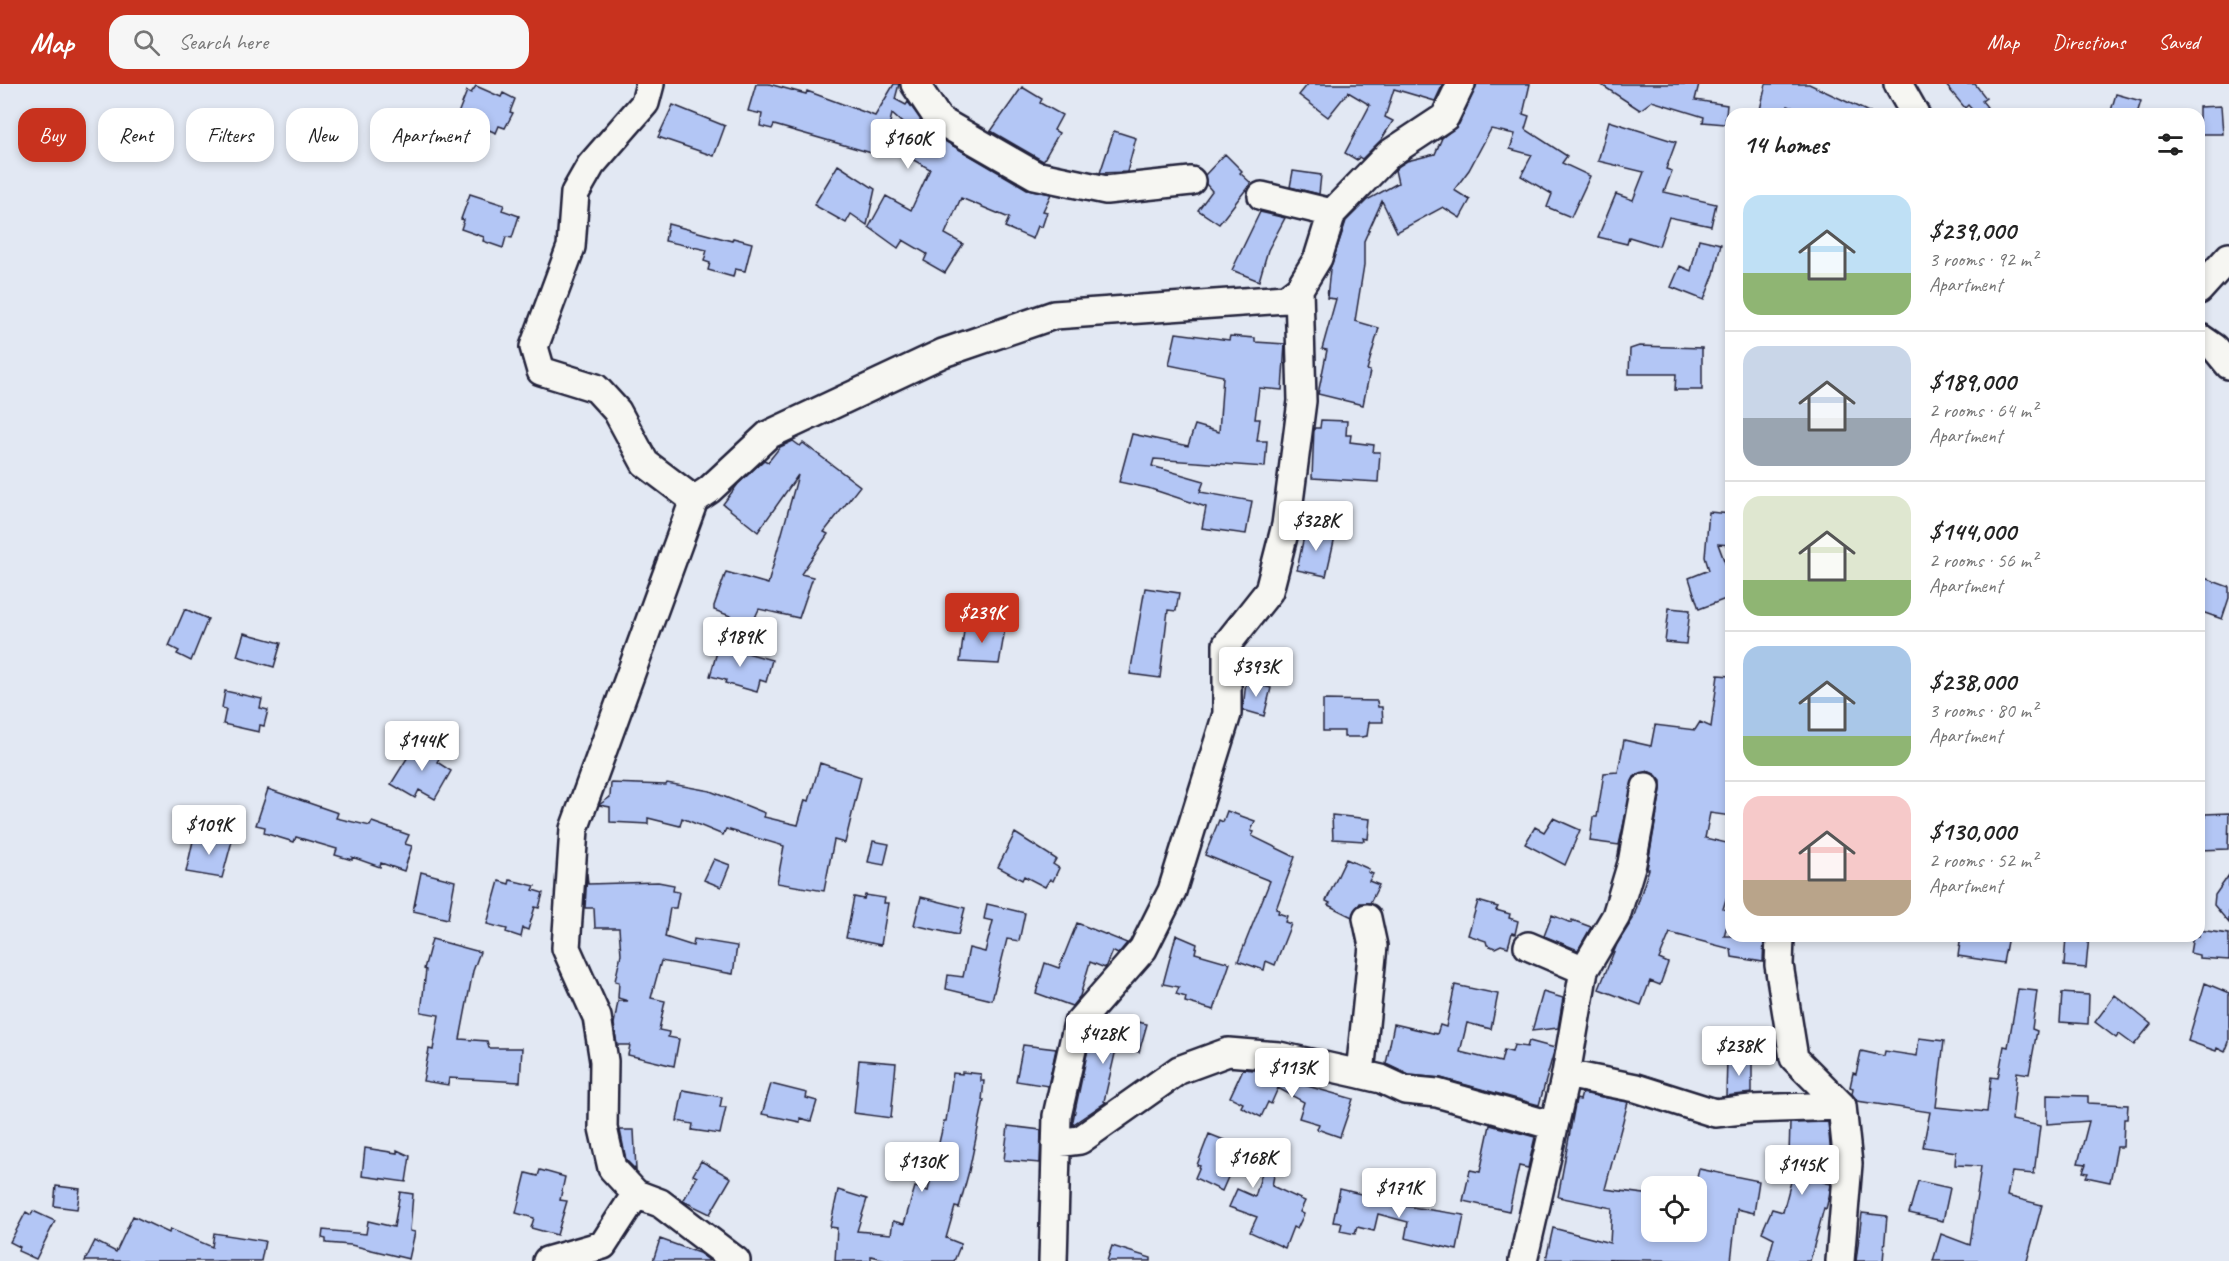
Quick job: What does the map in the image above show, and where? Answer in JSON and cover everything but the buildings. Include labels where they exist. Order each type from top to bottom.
[{"type":"street","points":[[650,84],[645,103],[591,165],[575,193],[571,247],[534,346],[542,371],[596,388],[617,411],[645,463],[694,500]]},
{"type":"street","points":[[915,84],[939,120],[1035,175],[1106,190],[1191,181]]},
{"type":"street","points":[[736,1261],[660,1203],[636,1194],[612,1168],[603,1128],[604,1061],[597,1017],[566,948],[574,829],[694,500],[709,490],[768,435],[954,349],[1054,315],[1287,299],[1299,289],[1318,258],[1332,213],[1389,154],[1445,117],[1461,84]]},
{"type":"street","points":[[1898,84],[1912,108]]},
{"type":"street","points":[[1262,196],[1332,213]]},
{"type":"street","points":[[2205,283],[2229,257]]},
{"type":"street","points":[[1053,1261],[1057,1116],[1078,1023],[1143,949],[1172,891],[1227,714],[1227,644],[1269,591],[1286,525],[1302,401],[1299,289]]},
{"type":"street","points":[[2205,341],[2215,348],[2229,365]]},
{"type":"street","points":[[1522,1261],[1566,1074],[1584,970],[1616,916],[1632,863],[1646,788]]},
{"type":"street","points":[[1360,1074],[1373,946],[1367,918]]},
{"type":"street","points":[[1780,942],[1779,965],[1794,1058],[1842,1106],[1848,1164],[1840,1261]]},
{"type":"street","points":[[1528,946],[1584,970]]},
{"type":"street","points":[[1056,1143],[1080,1140],[1179,1070],[1228,1052],[1279,1056],[1360,1074],[1381,1079],[1405,1090],[1437,1093],[1554,1126]]},
{"type":"street","points":[[1566,1074],[1636,1088],[1715,1113],[1751,1109],[1842,1106]]},
{"type":"street","points":[[547,1261],[603,1245],[636,1194]]}]
